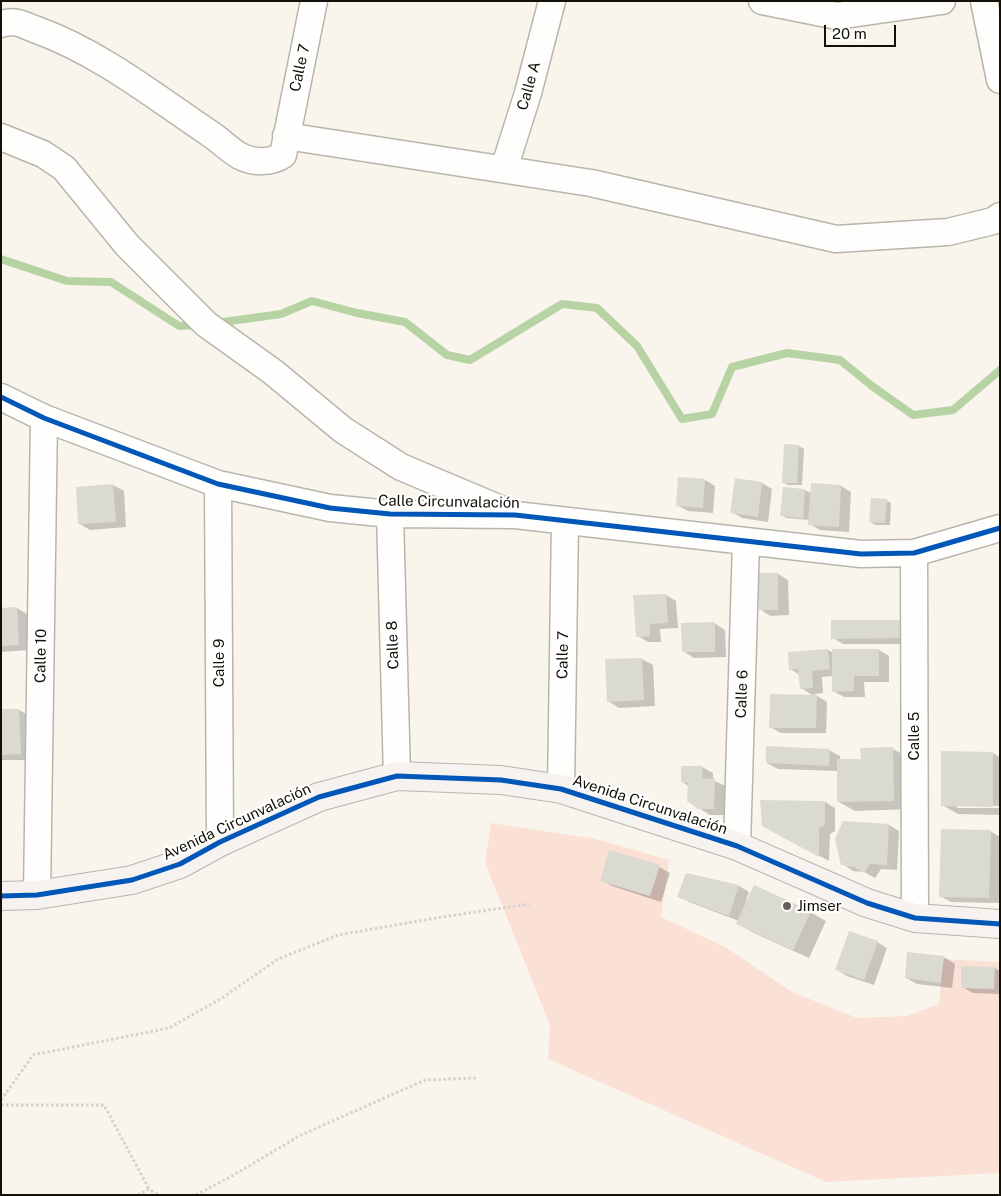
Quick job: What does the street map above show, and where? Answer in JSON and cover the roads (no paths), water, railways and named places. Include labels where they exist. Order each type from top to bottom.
[{"type":"street","name":"Calle 7","points":[[1,24],[11,21],[59,38],[102,60],[218,139],[241,157],[265,162],[275,160],[283,154],[314,1]]},
{"type":"street","name":"Calle A","points":[[504,170],[528,92],[552,1]]},
{"type":"street","points":[[762,1],[837,16],[942,1]]},
{"type":"street","points":[[984,1],[1000,80]]},
{"type":"street","points":[[286,136],[591,183],[836,239],[948,232],[993,221],[1000,216]]},
{"type":"street","points":[[1,137],[43,154],[64,168],[127,245],[206,324],[274,372],[344,430],[401,467],[515,514]]},
{"type":"street","name":"Calle Circunvalación","points":[[1,397],[44,418],[218,484],[330,508],[390,514],[515,514],[861,554],[914,553],[1000,528]]},
{"type":"street","name":"Calle 10","points":[[37,894],[44,418]]},
{"type":"street","name":"Calle 9","points":[[218,484],[220,842]]},
{"type":"street","name":"Calle 8","points":[[390,514],[397,776]]},
{"type":"street","name":"Calle 7","points":[[560,789],[565,521]]},
{"type":"street","name":"Calle 6","points":[[737,846],[746,541]]},
{"type":"street","name":"Calle 5","points":[[914,553],[915,918]]},
{"type":"street","name":"Avenida Circunvalación","points":[[1,896],[37,894],[132,880],[180,864],[220,842],[319,797],[397,776],[501,780],[560,789],[737,846],[867,903],[915,918],[1000,924]]},
{"type":"waterway","points":[[1,259],[67,281],[111,282],[179,326],[197,325]]},
{"type":"waterway","points":[[216,323],[281,314],[312,301],[357,313],[405,322],[447,355],[470,360],[562,304],[597,308],[637,346],[682,419],[712,414],[732,367],[787,353],[840,360],[872,386],[913,415],[953,410],[1000,370]]},
{"type":"place","name":"Jimser","points":[[787,906]]}]
